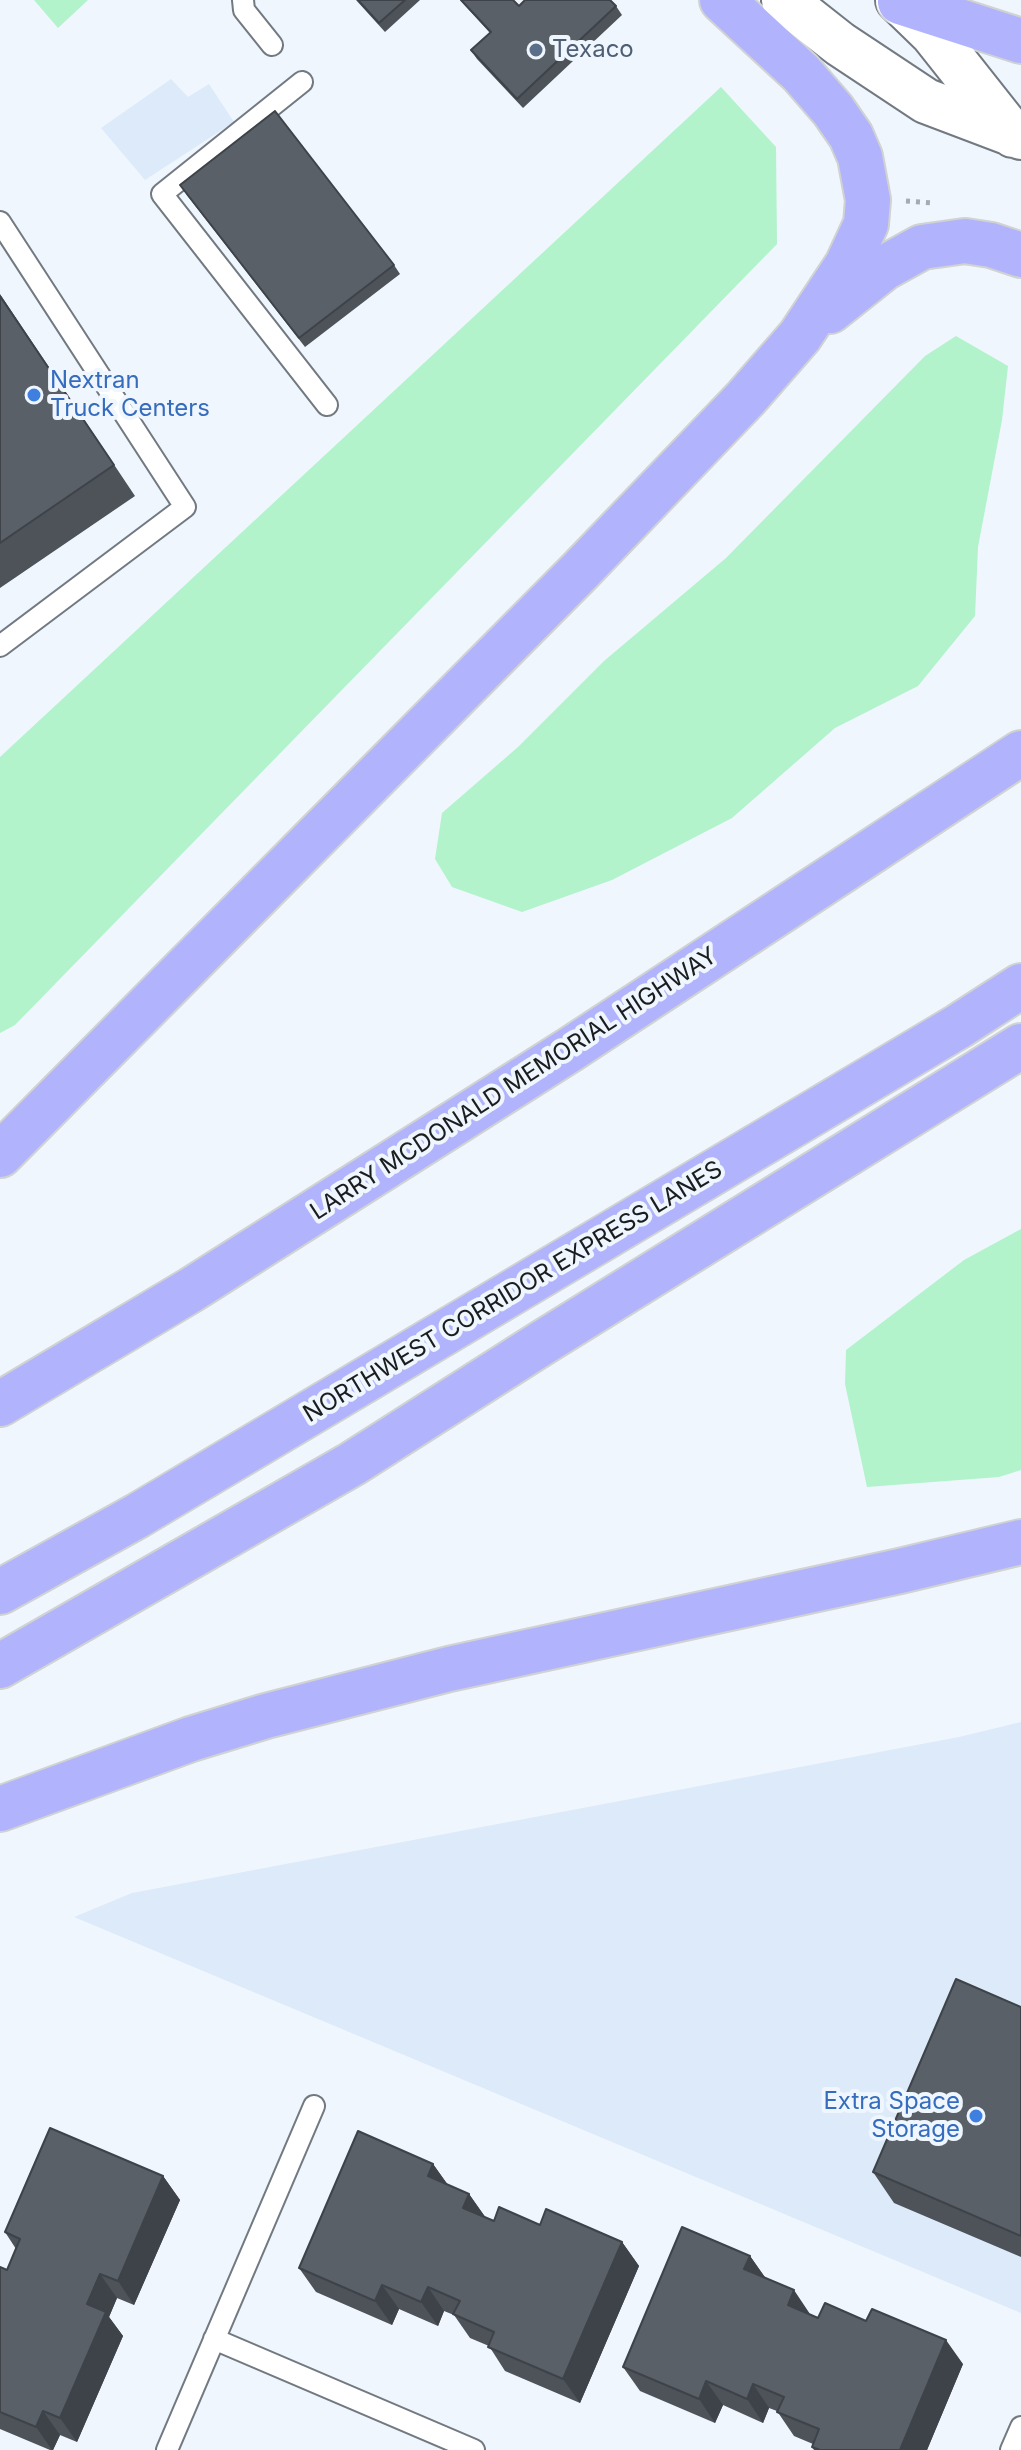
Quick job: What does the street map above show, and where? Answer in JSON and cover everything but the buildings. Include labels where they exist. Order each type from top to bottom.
[{"type":"highway","points":[[0,1155],[581,570],[746,398],[800,336],[847,265],[866,224],[868,200],[860,157],[851,136],[801,73],[722,0]]},
{"type":"highway","points":[[899,1],[1021,41]]},
{"type":"highway","points":[[800,336],[884,268],[922,247],[965,241],[991,245],[1021,255]]},
{"type":"highway","name":"LARRY MCDONALD MEMORIAL HIGHWAY","points":[[0,1404],[191,1290],[558,1058],[1021,753]]},
{"type":"highway","name":"NORTHWEST CORRIDOR EXPRESS LANES","points":[[0,1592],[178,1492],[945,1035],[1021,986]]},
{"type":"highway","points":[[0,1666],[352,1464],[1021,1046]]},
{"type":"highway","points":[[0,1809],[191,1739],[280,1712],[449,1669],[1021,1542]]},
{"type":"main road","points":[[784,0],[840,44],[926,101],[1018,139]]},
{"type":"main road","points":[[899,1],[933,34],[1018,139]]},
{"type":"lane","points":[[243,0],[244,10],[272,45]]},
{"type":"lane","points":[[302,82],[162,194],[327,405]]},
{"type":"lane","points":[[0,222],[185,507],[0,646]]},
{"type":"lane","points":[[168,2449],[314,2106]]},
{"type":"lane","points":[[214,2339],[474,2450]]},
{"type":"lane","points":[[1011,2450],[1021,2427]]},
{"type":"shaded area","points":[[171,79],[188,97],[209,84],[234,122],[145,180],[101,128]]},
{"type":"shaded area","points":[[1021,1722],[1021,2313],[74,1917],[132,1893],[959,1737]]},
{"type":"green space","points":[[34,0],[88,0],[58,28]]},
{"type":"green space","points":[[721,87],[776,147],[777,244],[15,1025],[0,1033],[0,757]]},
{"type":"green space","points":[[956,336],[1008,366],[1002,420],[978,547],[975,616],[918,686],[835,728],[732,818],[612,880],[522,912],[452,887],[435,859],[442,813],[518,747],[604,661],[726,558],[925,356]]},
{"type":"green space","points":[[1021,1229],[1021,1470],[999,1477],[867,1487],[845,1384],[846,1350],[964,1260]]},
{"type":"place","name":"Texaco","points":[[536,50]]},
{"type":"place","name":"Nextran Truck Centers","points":[[34,395]]},
{"type":"place","name":"Extra Space Storage","points":[[976,2116]]}]
